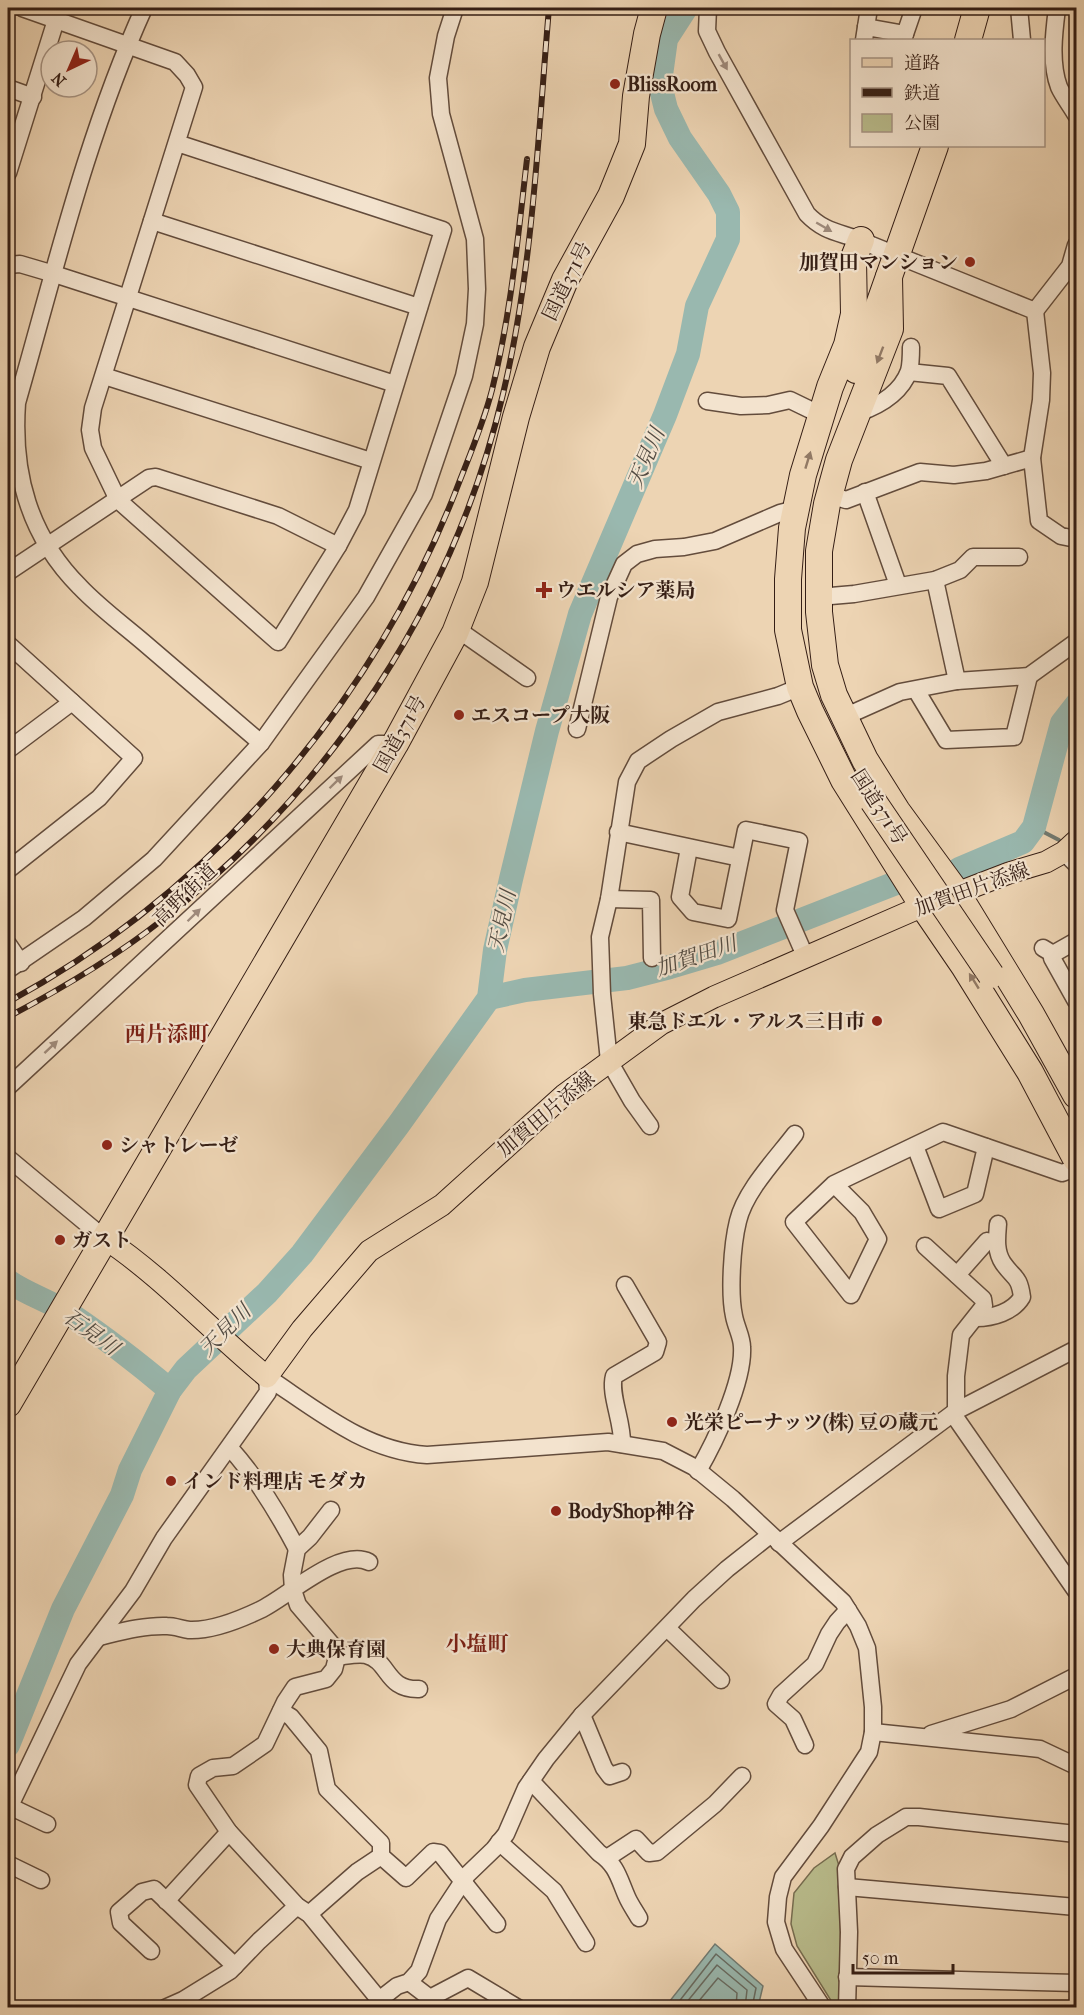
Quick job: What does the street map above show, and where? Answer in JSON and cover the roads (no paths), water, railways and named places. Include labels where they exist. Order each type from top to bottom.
[{"type":"highway","name":"国道371号","points":[[8,1404],[395,744],[457,629],[475,582],[516,417],[540,339],[565,280],[611,196],[632,144],[636,96],[654,8]]},
{"type":"highway","points":[[968,39],[977,8]]},
{"type":"highway","name":"国道371号","points":[[935,147],[837,423],[811,510],[804,553],[802,595],[809,660],[825,710],[838,739],[873,801],[991,975],[1077,1127]]},
{"type":"highway","points":[[861,240],[853,260],[854,314],[847,345],[830,387],[803,474],[792,528],[788,579],[788,630],[800,687],[844,780],[1030,1072],[1077,1159]]},
{"type":"highway","points":[[893,266],[890,329],[839,460],[819,551],[819,597],[825,664],[834,695],[865,760],[897,811],[957,893],[1031,1014],[1077,1095]]},
{"type":"main road","name":"加賀田片添線","points":[[267,1377],[302,1329],[369,1251],[442,1205],[564,1095],[661,1024],[803,952],[1072,852]]},
{"type":"main road","points":[[104,1238],[128,1254],[267,1377]]},
{"type":"street","points":[[22,8],[175,62],[194,87],[93,408],[90,430],[93,448],[118,500],[278,642],[338,546],[357,510],[443,230],[177,143]]},
{"type":"street","points":[[144,8],[98,120],[17,403],[15,434],[20,476],[32,516],[47,546],[80,588],[261,743]]},
{"type":"street","points":[[8,944],[14,966],[84,918],[154,859],[261,743],[366,597],[423,494],[464,376],[475,324],[477,289],[475,239],[441,114],[438,78],[446,36],[455,8]]},
{"type":"street","points":[[708,8],[707,31],[712,41],[807,214],[817,224],[830,231],[861,240],[893,266],[1035,311]]},
{"type":"street","points":[[869,8],[865,34],[904,37],[914,8]]},
{"type":"street","points":[[1018,8],[1022,39]]},
{"type":"street","points":[[1057,8],[1054,38],[1059,87],[1077,115]]},
{"type":"street","points":[[8,173],[56,20]]},
{"type":"street","points":[[8,88],[33,97]]},
{"type":"street","points":[[152,221],[419,307]]},
{"type":"street","points":[[1073,540],[1051,531],[1039,521],[1032,458],[1041,400],[1042,373],[1035,311],[1073,266],[1077,245]]},
{"type":"street","points":[[8,265],[20,264],[54,274],[396,384]]},
{"type":"street","points":[[858,413],[874,408],[895,393],[909,372],[911,347]]},
{"type":"street","points":[[909,372],[948,376],[1004,466]]},
{"type":"street","points":[[104,376],[371,461]]},
{"type":"street","points":[[707,401],[741,406],[768,405],[790,400],[821,415]]},
{"type":"street","points":[[830,495],[846,501],[920,472],[954,474],[986,471],[1032,458]]},
{"type":"street","points":[[8,572],[149,478],[156,477],[278,516],[338,546]]},
{"type":"street","points":[[866,492],[898,585]]},
{"type":"street","points":[[577,729],[609,597],[624,564],[637,554],[655,549],[684,547],[715,541],[780,513],[796,509]]},
{"type":"street","points":[[819,597],[854,594],[934,580],[960,570],[973,557],[1019,557]]},
{"type":"street","points":[[934,580],[957,681]]},
{"type":"street","points":[[457,629],[527,678]]},
{"type":"street","points":[[844,717],[900,692],[957,681],[1029,676],[1077,642]]},
{"type":"street","points":[[8,645],[134,758],[99,798],[8,870]]},
{"type":"street","points":[[916,690],[946,740],[1014,737],[1029,676]]},
{"type":"street","points":[[650,1126],[632,1101],[609,1061],[602,994],[600,937],[609,899],[627,782],[638,761],[718,712],[778,696],[800,687]]},
{"type":"street","points":[[8,750],[72,702]]},
{"type":"street","name":"高野街道","points":[[8,1087],[355,764],[378,744],[395,744]]},
{"type":"street","points":[[689,848],[680,897],[693,912],[728,919],[746,830],[798,841],[785,910],[803,952]]},
{"type":"street","points":[[618,832],[740,858]]},
{"type":"street","points":[[609,899],[651,900],[652,958]]},
{"type":"street","points":[[1077,941],[1048,951],[1077,1001]]},
{"type":"street","points":[[834,1184],[862,1212],[878,1239],[851,1295],[794,1222],[834,1184],[942,1132],[1062,1173],[1077,1168]]},
{"type":"street","points":[[698,1471],[714,1443],[740,1370],[742,1346],[733,1315],[731,1284],[738,1221],[745,1201],[795,1134]]},
{"type":"street","points":[[915,1146],[939,1209],[975,1194],[986,1147]]},
{"type":"street","points":[[8,1158],[104,1238]]},
{"type":"street","points":[[976,1318],[985,1318],[1011,1309],[1022,1297],[1018,1278],[1004,1264],[999,1253],[996,1240],[998,1224]]},
{"type":"street","points":[[957,1275],[987,1241]]},
{"type":"street","points":[[925,1246],[983,1299],[984,1306],[961,1335],[954,1413],[1077,1592]]},
{"type":"street","points":[[622,1444],[623,1431],[612,1385],[614,1376],[655,1352],[658,1342],[624,1285]]},
{"type":"street","points":[[331,1510],[297,1549],[292,1575],[297,1605],[333,1646],[337,1657],[333,1669],[326,1679],[295,1687],[265,1744],[232,1766],[213,1768],[199,1776],[197,1785],[229,1832],[303,1910],[383,2003],[397,1986],[409,1982],[419,1971],[438,1919],[463,1881],[506,1834],[531,1781],[582,1715],[727,1569],[774,1539],[954,1413],[1077,1349]]},
{"type":"street","points":[[267,1377],[359,1437],[378,1446],[406,1454],[427,1455],[608,1442],[663,1451],[698,1471],[733,1499],[843,1602],[858,1626],[867,1648],[871,1675],[873,1732],[864,1760],[821,1826],[783,1877],[778,1897],[776,1922],[784,1949],[823,2007]]},
{"type":"street","points":[[47,1824],[8,1808],[60,1698],[78,1664],[133,1591],[164,1538],[268,1392],[267,1377]]},
{"type":"street","points":[[230,1448],[247,1467],[283,1521],[297,1549]]},
{"type":"street","points":[[99,1636],[154,1626],[201,1630],[242,1618],[277,1601],[312,1575],[337,1563],[363,1558],[369,1562]]},
{"type":"street","points":[[805,1745],[793,1719],[777,1704],[781,1695],[815,1664],[829,1634],[848,1610]]},
{"type":"street","points":[[667,1628],[721,1680]]},
{"type":"street","points":[[337,1657],[365,1655],[378,1661],[394,1683],[411,1689],[419,1689]]},
{"type":"street","points":[[925,1736],[1011,1709],[1077,1676]]},
{"type":"street","points":[[281,1712],[291,1717],[319,1751],[327,1789],[381,1843],[381,1856],[406,1878],[433,1852],[440,1853],[497,1924]]},
{"type":"street","points":[[582,1715],[604,1768],[610,1776],[622,1773]]},
{"type":"street","points":[[873,1732],[1040,1749],[1077,1766]]},
{"type":"street","points":[[607,1858],[636,1839],[649,1852],[657,1852],[715,1804],[742,1776]]},
{"type":"street","points":[[531,1781],[599,1853],[607,1858],[621,1877],[627,1897],[639,1918]]},
{"type":"street","points":[[847,2007],[849,1932],[846,1869],[852,1857],[877,1835],[906,1817],[1077,1834]]},
{"type":"street","points":[[166,1901],[229,1832]]},
{"type":"street","points":[[500,1842],[554,1891],[586,1943]]},
{"type":"street","points":[[165,2007],[183,2000],[230,1971],[259,1941],[381,1856]]},
{"type":"street","points":[[8,1864],[41,1880]]},
{"type":"street","points":[[847,1887],[1077,1907]]},
{"type":"street","points":[[151,1951],[121,1923],[119,1912],[142,1892],[154,1889],[235,1966]]},
{"type":"street","points":[[847,1977],[1077,1983]]},
{"type":"street","points":[[409,1982],[430,1998],[468,1978],[518,2007]]},
{"type":"water","points":[[715,1944],[763,1986],[758,2007],[668,2007],[669,2002]]},
{"type":"waterway","name":"天見川","points":[[8,1745],[63,1609],[122,1495],[130,1470],[170,1390],[186,1369],[267,1293],[302,1254],[489,998],[495,950],[511,879],[547,731],[580,614],[665,415],[688,354],[697,306],[728,239],[728,212],[719,194],[680,138],[666,109],[662,93],[661,75],[666,39],[686,8]]},
{"type":"waterway","name":"加賀田川","points":[[959,869],[1023,842],[1034,827],[1062,723],[1076,705]]},
{"type":"waterway","points":[[1034,827],[1059,840]]},
{"type":"waterway","name":"加賀田川","points":[[489,998],[525,990],[627,978],[670,967],[717,953],[896,883]]},
{"type":"waterway","name":"石見川","points":[[8,1281],[73,1316],[170,1390]]},
{"type":"railway","points":[[8,1017],[67,984],[125,947],[162,920],[223,868],[280,812],[331,751],[378,686],[418,618],[453,546],[481,471],[503,394],[528,250],[549,8]]},
{"type":"railway","points":[[8,1002],[82,957],[152,906],[216,849],[276,786],[330,719],[378,647],[420,572],[455,493],[488,403],[499,361],[509,304],[527,159]]},
{"type":"place","name":"BlissRoom","points":[[615,84]]},
{"type":"place","name":"加賀田マンション","points":[[970,262]]},
{"type":"place","name":"ウエルシア薬局","points":[[544,590]]},
{"type":"place","name":"エスコープ大阪","points":[[459,715]]},
{"type":"place","name":"東急ドエル・アルス三日市","points":[[877,1021]]},
{"type":"place","name":"シャトレーゼ","points":[[107,1145]]},
{"type":"place","name":"ガスト","points":[[60,1240]]},
{"type":"place","name":"光栄ピーナッツ(株) 豆の蔵元","points":[[672,1422]]},
{"type":"place","name":"インド料理店 モダカ","points":[[171,1481]]},
{"type":"place","name":"BodyShop神谷","points":[[556,1511]]},
{"type":"place","name":"大典保育園","points":[[274,1649]]},
{"type":"district","name":"西片添町","points":[[167,1034]]},
{"type":"district","name":"小塩町","points":[[477,1644]]}]
